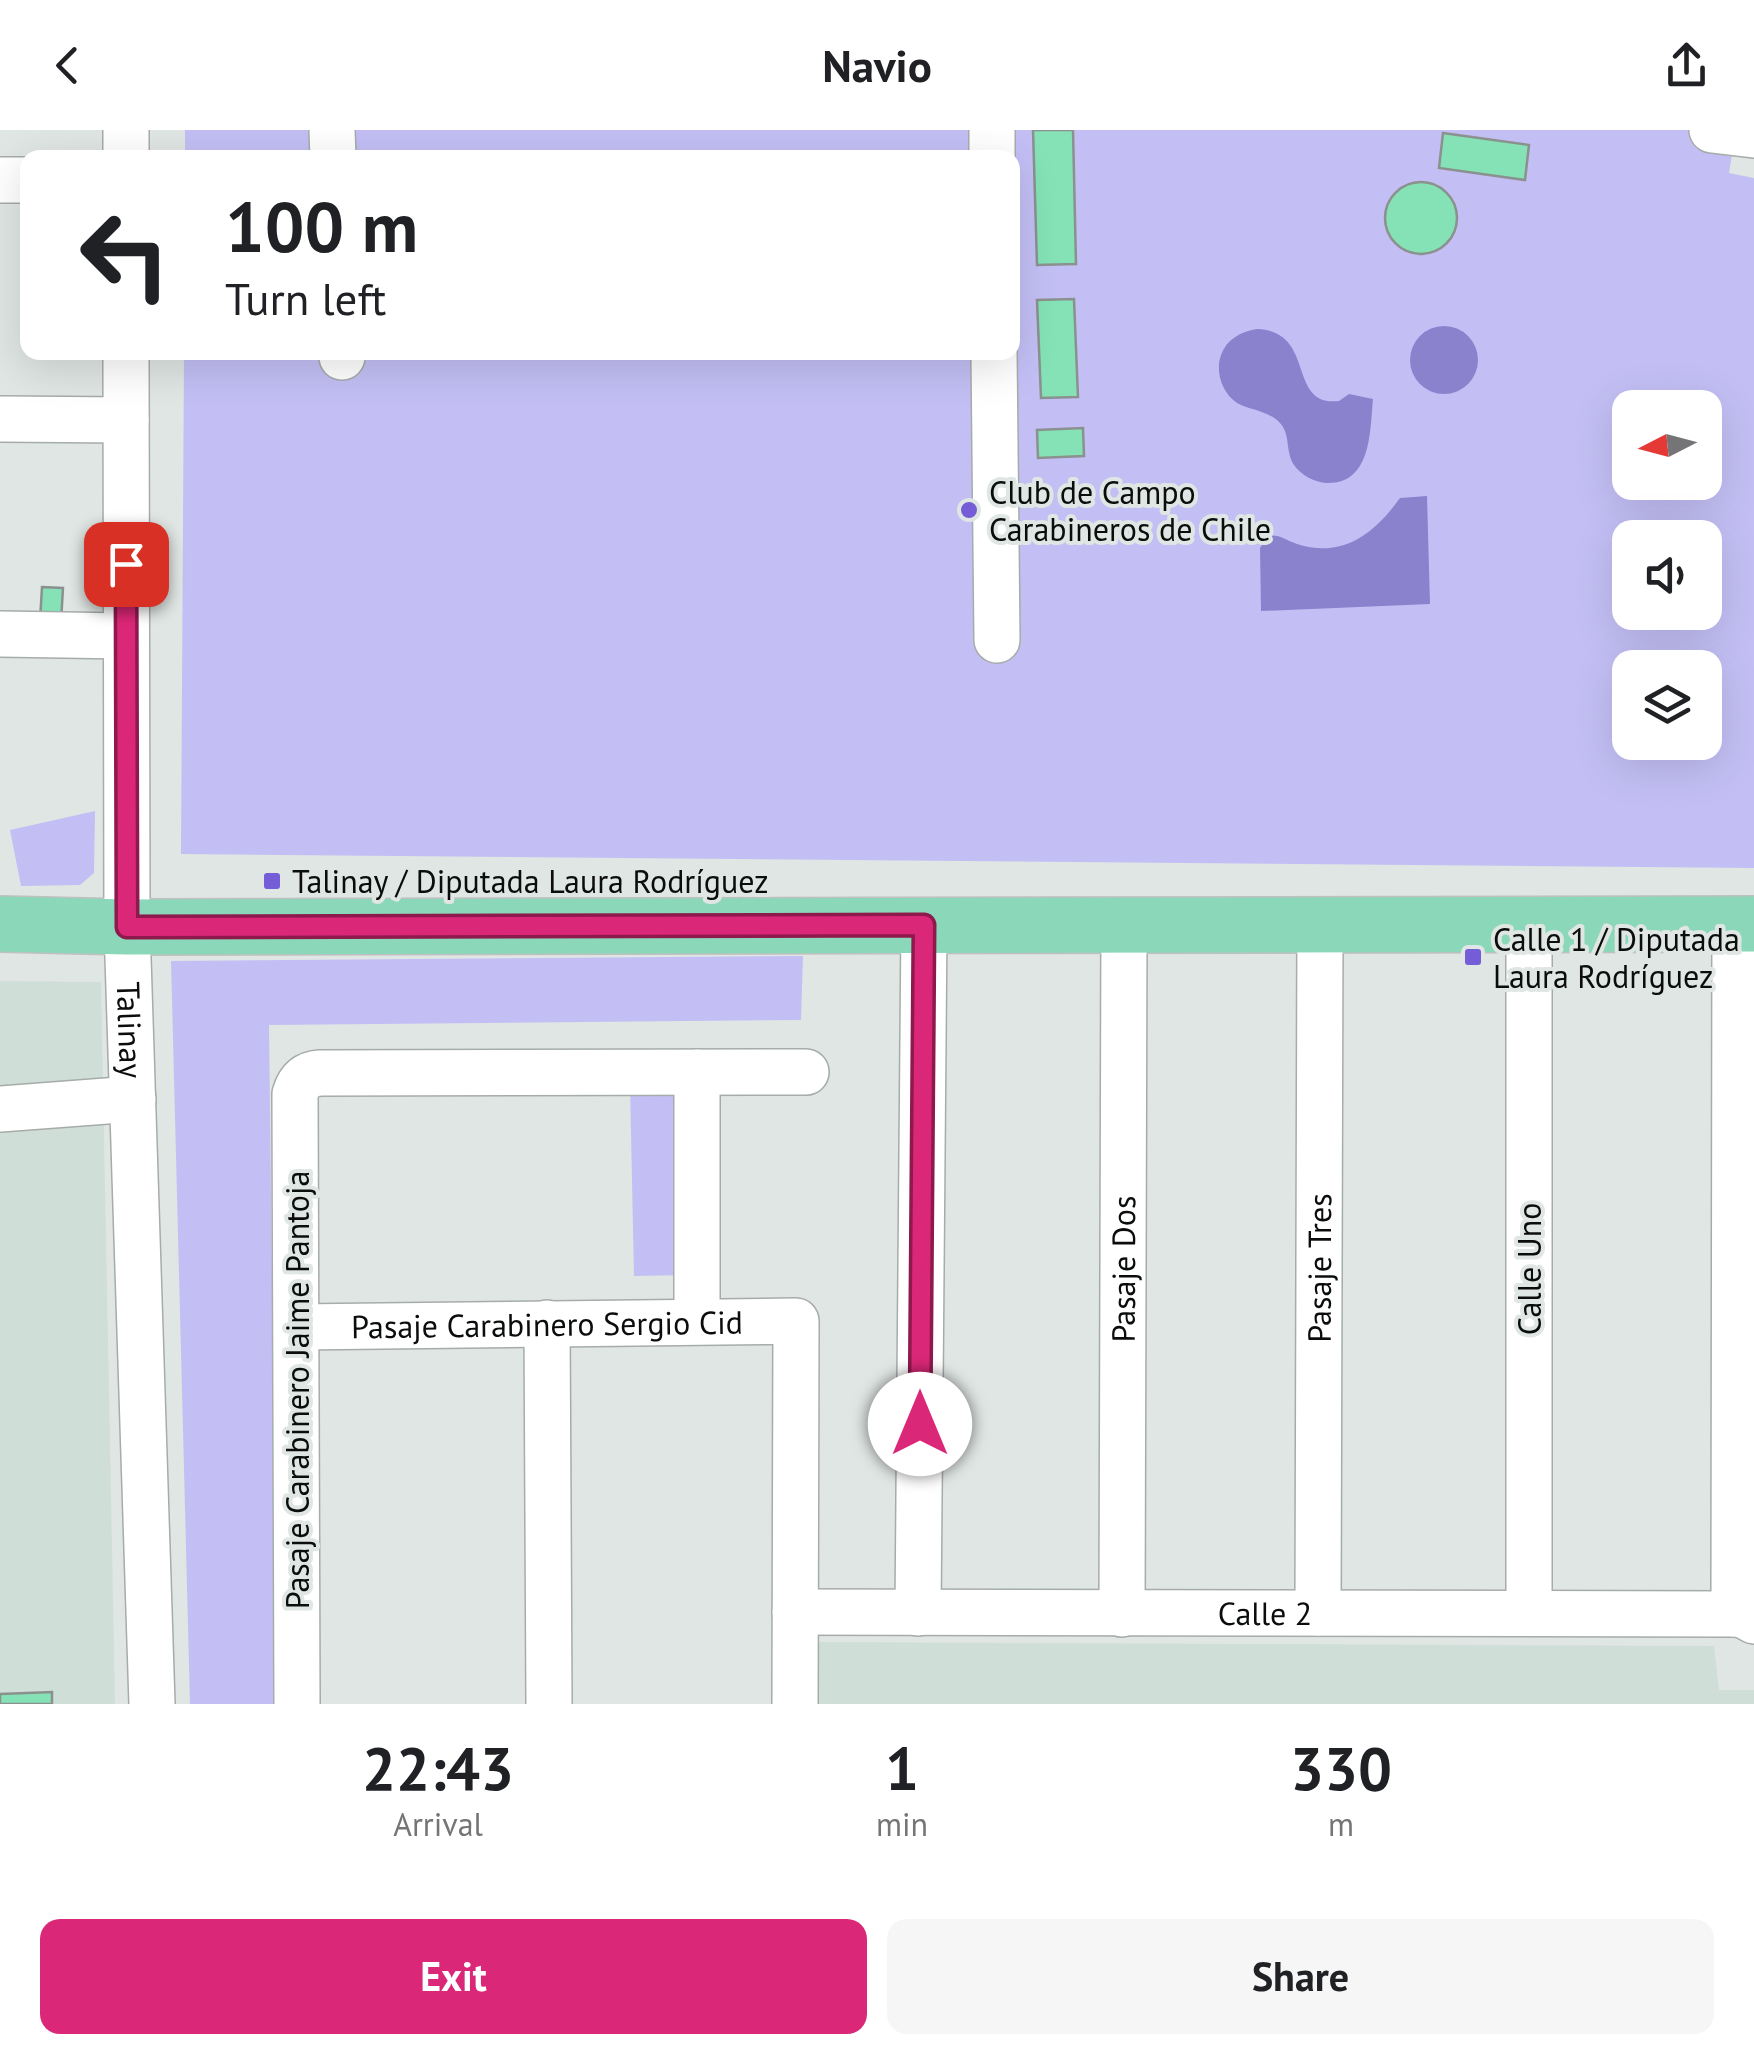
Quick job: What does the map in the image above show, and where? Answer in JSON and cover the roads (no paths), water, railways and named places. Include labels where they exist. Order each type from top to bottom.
[{"type":"main road","points":[[0,924],[1744,924]]},
{"type":"street","points":[[1712,130],[1754,135]]},
{"type":"street","name":"Talinay","points":[[126,360],[127,927],[152,1704]]},
{"type":"street","points":[[994,360],[998,640]]},
{"type":"street","points":[[0,419],[126,420]]},
{"type":"street","points":[[0,634],[126,636]]},
{"type":"street","name":"Calle Uno","points":[[1529,924],[1529,1613]]},
{"type":"street","points":[[1744,924],[1744,1617]]},
{"type":"street","points":[[918,1613],[924,925]]},
{"type":"street","name":"Pasaje Dos","points":[[1122,1614],[1124,925]]},
{"type":"street","name":"Pasaje Tres","points":[[1318,1613],[1320,925]]},
{"type":"street","name":"Pasaje Carabinero Jaime Pantoja","points":[[298,1704],[295,1094],[303,1078],[320,1072],[698,1072]]},
{"type":"street","points":[[697,1322],[698,1072],[806,1072]]},
{"type":"street","points":[[0,1109],[133,1099]]},
{"type":"street","name":"Pasaje Carabinero Sergio Cid","points":[[297,1326],[796,1321],[795,1612]]},
{"type":"street","points":[[547,1323],[550,1704]]},
{"type":"street","points":[[795,1612],[795,1704]]},
{"type":"street","name":"Calle 2","points":[[795,1612],[1744,1617]]},
{"type":"place","name":"Club de Campo Carabineros de Chile","points":[[969,510]]},
{"type":"place","name":"Talinay / Diputada Laura Rodríguez","points":[[272,881]]},
{"type":"place","name":"Calle 1 / Diputada Laura Rodríguez","points":[[1473,957]]}]
